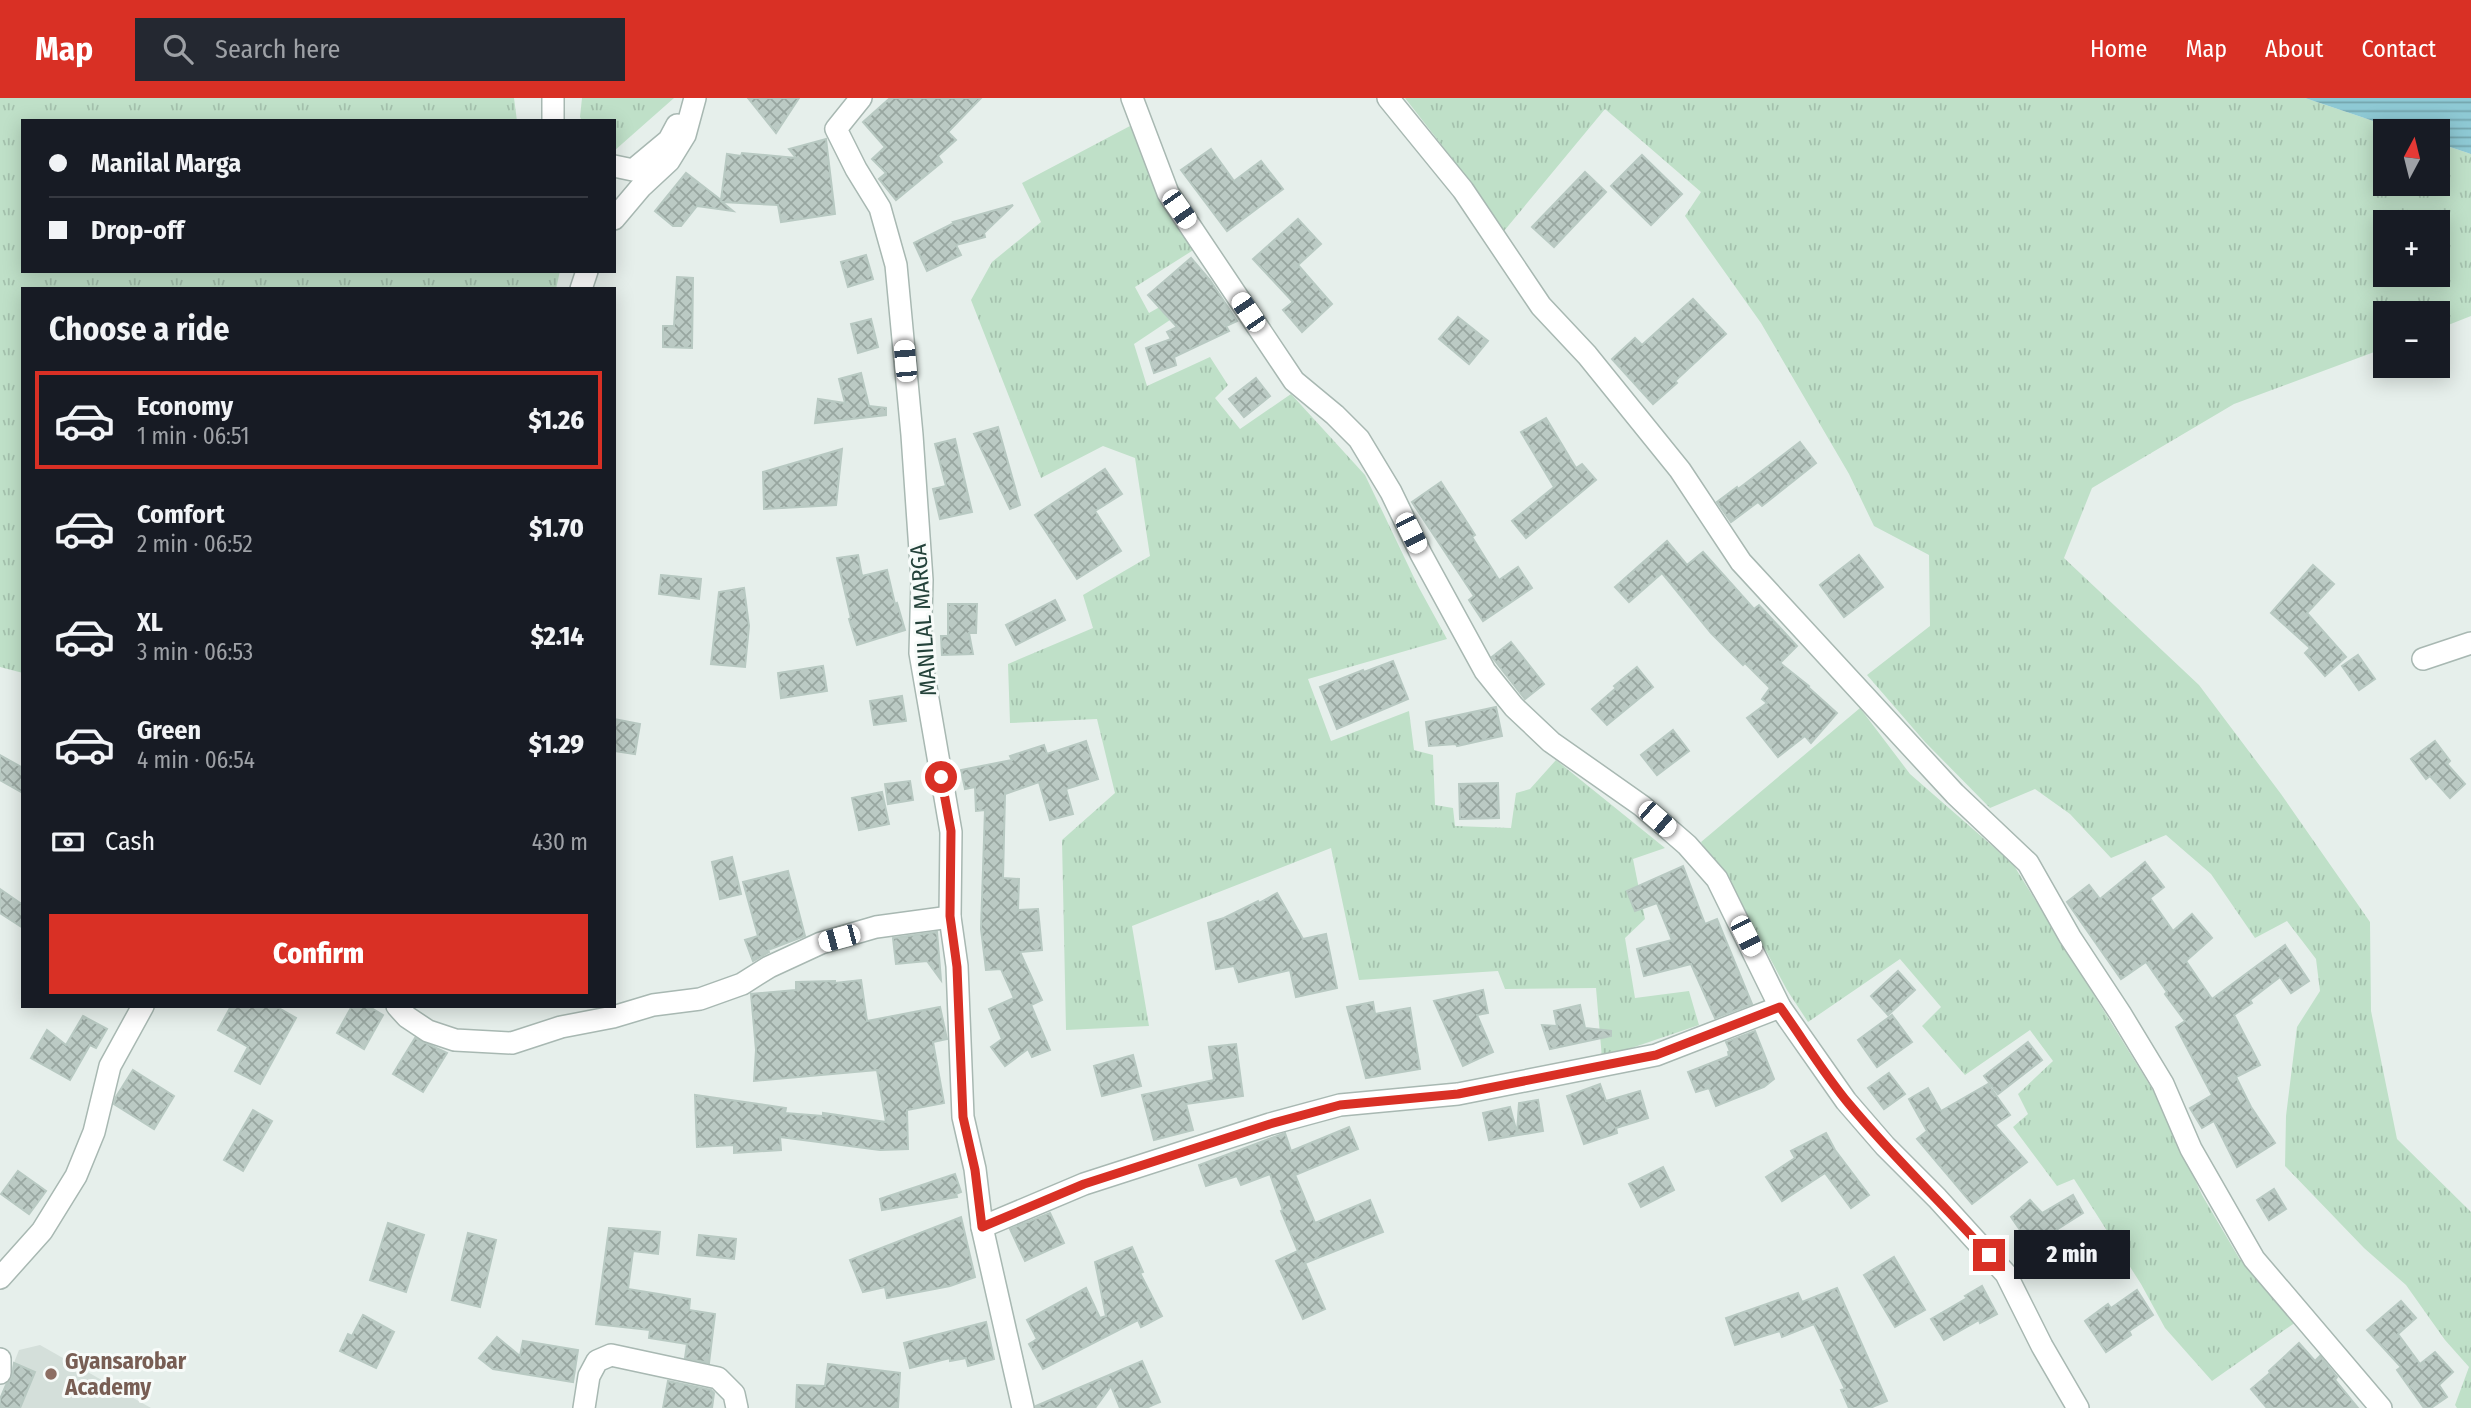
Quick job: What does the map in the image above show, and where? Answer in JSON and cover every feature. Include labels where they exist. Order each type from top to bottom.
[{"type":"street","points":[[553,98],[553,119]]},
{"type":"street","points":[[616,166],[633,170],[669,140],[693,98]]},
{"type":"street","points":[[616,217],[640,187],[669,161],[685,135],[693,98]]},
{"type":"street","name":"MANILAL MARGA","points":[[861,98],[836,129],[880,208],[896,265],[922,580],[920,653],[951,831],[950,916],[957,967],[963,1117],[975,1170],[982,1227],[1023,1408]]},
{"type":"street","points":[[1132,98],[1168,193],[1294,381],[1359,439],[1391,492],[1446,602],[1485,671],[1514,707],[1551,741],[1642,806],[1687,845],[1717,879],[1780,1007],[1846,1101],[2006,1274],[2042,1346],[2078,1408]]},
{"type":"street","points":[[1388,98],[1463,190],[1541,306],[1587,355],[1680,470],[1741,562],[1955,794],[2028,863],[2070,937],[2163,1084],[2191,1149],[2254,1259],[2381,1408]]},
{"type":"street","points":[[2423,659],[2471,643]]},
{"type":"street","points":[[399,1008],[428,1031],[455,1040],[512,1043],[561,1027],[612,1017],[653,1005],[700,999],[742,984],[769,967],[821,943],[876,927],[950,916]]},
{"type":"street","points":[[982,1227],[1084,1184],[1270,1124],[1340,1105],[1458,1094],[1656,1055],[1780,1007]]},
{"type":"street","points":[[0,1278],[42,1231],[76,1176],[94,1132],[110,1066],[143,1008]]},
{"type":"street","points":[[584,1408],[589,1376],[593,1368],[597,1361],[611,1355],[718,1378],[734,1394],[737,1408]]},
{"type":"street","points":[[0,1359],[0,1373]]},
{"type":"shaded area","name":"Gyansarobar Academy","points":[[40,1345],[151,1408],[0,1408],[0,1398],[19,1350]]},
{"type":"green space","points":[[0,98],[514,98],[517,119],[21,119],[21,273],[560,273],[556,287],[21,287],[21,672],[0,667]]},
{"type":"green space","points":[[582,98],[674,98],[616,149],[616,119],[580,117]]},
{"type":"green space","points":[[1405,98],[2305,98],[2373,121],[2373,196],[2450,196],[2450,147],[2471,154],[2471,316],[2450,324],[2450,301],[2373,301],[2373,352],[2234,404],[2092,488],[2064,558],[2199,685],[2281,794],[2370,922],[2371,1011],[2397,1139],[2471,1212],[2471,1408],[2457,1408],[2455,1405],[2469,1367],[2445,1340],[2406,1285],[2364,1248],[2285,1166],[2286,1116],[2297,1027],[2320,991],[2316,959],[2287,921],[2255,938],[2211,874],[2166,835],[2111,858],[2070,814],[2035,789],[1990,808],[1925,742],[1867,675],[1930,626],[1929,555],[1874,526],[1849,474],[1761,323],[1685,216],[1701,192],[1605,109],[1504,231]]},
{"type":"green space","points":[[1130,126],[1195,249],[1135,287],[1149,313],[1165,304],[1173,318],[1134,344],[1147,386],[1210,357],[1228,385],[1215,398],[1240,429],[1291,394],[1365,475],[1418,586],[1447,639],[1308,679],[1331,741],[1409,711],[1414,750],[1433,755],[1435,805],[1453,808],[1455,826],[1511,828],[1516,793],[1530,789],[1556,760],[1665,848],[1633,859],[1645,919],[1625,938],[1635,998],[1689,991],[1699,1025],[1602,1058],[1596,988],[1505,989],[1498,971],[1359,980],[1331,848],[1132,926],[1149,1026],[1066,1030],[1062,840],[1115,793],[1097,719],[1010,723],[1008,664],[1093,628],[1083,595],[1150,556],[1135,458],[1103,446],[1041,478],[971,300],[992,262],[1041,222],[1022,183]]},
{"type":"green space","points":[[1860,708],[1910,774],[2013,864],[2159,1100],[2202,1195],[2239,1258],[2296,1322],[2212,1381],[2165,1328],[2141,1284],[2074,1179],[2057,1186],[2013,1127],[2028,1114],[2018,1094],[2053,1061],[2030,1030],[1965,1075],[1922,1026],[1941,1007],[1900,959],[1808,1022],[1787,990],[1742,906],[1701,842]]},
{"type":"water","points":[[2305,98],[2471,98],[2471,154],[2450,147],[2450,119],[2373,121]]},
{"type":"building","points":[[748,98],[799,98],[776,133]]},
{"type":"building","points":[[890,98],[981,98],[948,132],[956,140],[938,156],[942,162],[896,200],[879,179],[886,173],[872,159],[885,147],[863,122]]},
{"type":"building","points":[[826,139],[835,214],[781,222],[778,205],[722,202],[733,211],[697,206],[681,226],[673,226],[655,211],[686,173],[721,200],[727,154],[796,158],[789,149]]},
{"type":"building","points":[[1211,149],[1234,181],[1261,161],[1283,189],[1227,231],[1181,170]]},
{"type":"building","points":[[1642,155],[1682,194],[1651,225],[1611,186]]},
{"type":"building","points":[[1585,172],[1606,192],[1554,247],[1532,227]]},
{"type":"building","points":[[1013,205],[984,233],[985,237],[956,245],[961,255],[927,271],[914,243],[953,222]]},
{"type":"building","points":[[1298,219],[1321,244],[1298,265],[1332,304],[1302,332],[1283,310],[1293,302],[1253,259]]},
{"type":"building","points":[[866,255],[873,279],[848,287],[841,262]]},
{"type":"building","points":[[1191,258],[1210,280],[1237,321],[1226,326],[1229,331],[1174,357],[1176,365],[1154,373],[1146,348],[1171,339],[1167,332],[1177,327],[1148,295]]},
{"type":"building","points":[[677,277],[693,278],[692,348],[663,347],[663,326],[674,326]]},
{"type":"building","points":[[1693,299],[1726,334],[1653,404],[1612,359],[1635,338],[1642,345]]},
{"type":"building","points":[[1458,317],[1488,341],[1469,364],[1439,339]]},
{"type":"building","points":[[871,319],[878,347],[858,353],[851,324]]},
{"type":"building","points":[[861,373],[869,406],[886,408],[886,415],[815,423],[818,399],[845,403],[839,379]]},
{"type":"building","points":[[1256,378],[1270,396],[1244,417],[1229,399]]},
{"type":"building","points":[[1546,418],[1576,468],[1582,464],[1596,480],[1526,538],[1512,521],[1554,487],[1521,432]]},
{"type":"building","points":[[998,427],[1020,505],[1010,509],[974,434]]},
{"type":"building","points":[[955,439],[972,512],[940,519],[933,489],[946,486],[935,444]]},
{"type":"building","points":[[1800,442],[1816,463],[1762,506],[1758,502],[1731,522],[1717,502]]},
{"type":"building","points":[[842,449],[836,505],[764,509],[763,472]]},
{"type":"building","points":[[1105,469],[1122,494],[1095,511],[1121,551],[1077,579],[1035,515]]},
{"type":"building","points":[[1441,482],[1475,535],[1472,537],[1499,580],[1518,567],[1532,588],[1483,621],[1469,600],[1474,596],[1412,502]]},
{"type":"building","points":[[1667,541],[1687,565],[1703,552],[1754,609],[1759,605],[1797,646],[1780,663],[1837,713],[1811,743],[1805,736],[1778,757],[1747,718],[1767,703],[1762,699],[1770,688],[1711,633],[1662,573],[1629,602],[1615,587]]},
{"type":"building","points":[[858,555],[862,576],[887,570],[895,604],[897,603],[905,630],[857,645],[837,558]]},
{"type":"building","points":[[1859,555],[1883,587],[1844,617],[1820,585]]},
{"type":"building","points":[[2313,565],[2334,584],[2307,613],[2346,657],[2325,676],[2305,653],[2310,648],[2271,613]]},
{"type":"building","points":[[661,575],[701,579],[699,599],[659,594]]},
{"type":"building","points":[[744,588],[749,626],[745,667],[711,664],[719,592]]},
{"type":"building","points":[[1055,600],[1065,620],[1016,645],[1006,625]]},
{"type":"building","points":[[948,604],[977,604],[976,633],[969,633],[973,654],[942,655],[941,636],[948,636]]},
{"type":"building","points":[[1511,642],[1544,684],[1525,699],[1492,657]]},
{"type":"building","points":[[2358,655],[2375,679],[2359,690],[2342,666]]},
{"type":"building","points":[[1393,661],[1408,699],[1337,729],[1320,687]]},
{"type":"building","points":[[823,666],[827,691],[781,698],[778,673]]},
{"type":"building","points":[[1637,667],[1653,687],[1607,725],[1592,709]]},
{"type":"building","points":[[902,696],[906,721],[874,725],[870,701]]},
{"type":"building","points":[[1496,707],[1502,736],[1457,746],[1429,746],[1426,722]]},
{"type":"building","points":[[616,719],[640,724],[635,754],[616,751]]},
{"type":"building","points":[[1673,730],[1689,751],[1657,775],[1641,755]]},
{"type":"building","points":[[1086,741],[1098,779],[1066,789],[1073,814],[1050,820],[1039,782],[1005,794],[1003,878],[1019,879],[1018,910],[1038,909],[1042,950],[1020,952],[1042,1000],[1031,1005],[1050,1050],[1032,1057],[1028,1049],[1005,1066],[991,1047],[1002,1039],[989,1009],[1014,998],[1001,969],[986,970],[981,929],[985,810],[976,811],[975,787],[965,789],[961,770],[1012,760],[1010,756],[1044,745],[1047,754]]},
{"type":"building","points":[[2435,741],[2450,761],[2447,764],[2465,784],[2450,798],[2430,776],[2426,779],[2411,759]]},
{"type":"building","points":[[0,755],[21,767],[21,792],[0,780]]},
{"type":"building","points":[[910,781],[913,800],[888,804],[885,784]]},
{"type":"building","points":[[1498,783],[1499,818],[1460,819],[1459,784]]},
{"type":"building","points":[[882,792],[889,824],[859,830],[852,798]]},
{"type":"building","points":[[732,857],[741,894],[720,899],[712,862]]},
{"type":"building","points":[[2145,862],[2164,887],[2150,898],[2173,931],[2192,914],[2212,938],[2186,961],[2212,999],[2285,945],[2309,981],[2291,993],[2280,977],[2250,1000],[2252,1003],[2234,1015],[2260,1065],[2236,1077],[2251,1107],[2275,1143],[2237,1167],[2214,1121],[2202,1128],[2190,1108],[2212,1095],[2176,1027],[2185,1021],[2165,994],[2167,992],[2146,962],[2121,979],[2067,902],[2089,885],[2100,899]]},
{"type":"building","points":[[1683,866],[1705,924],[1717,919],[1752,1004],[1715,1018],[1691,964],[1644,976],[1637,949],[1672,940],[1657,903],[1635,911],[1627,891]]},
{"type":"building","points":[[788,871],[805,936],[768,950],[769,952],[753,961],[745,940],[758,936],[743,882]]},
{"type":"building","points":[[0,889],[21,904],[21,927],[0,913]]},
{"type":"building","points":[[1277,893],[1303,939],[1326,934],[1337,988],[1296,997],[1290,970],[1239,982],[1234,966],[1216,969],[1208,923]]},
{"type":"building","points":[[937,932],[941,980],[927,961],[896,964],[893,938]]},
{"type":"building","points":[[1898,971],[1915,990],[1888,1015],[1871,996]]},
{"type":"building","points":[[861,980],[867,1021],[940,1007],[947,1039],[933,1042],[944,1103],[907,1110],[908,1149],[880,1150],[780,1137],[781,1150],[734,1153],[734,1145],[697,1147],[695,1095],[786,1108],[785,1113],[823,1116],[823,1113],[886,1122],[877,1070],[754,1081],[756,1050],[751,994],[796,990],[796,982],[835,983]]},
{"type":"building","points":[[1483,990],[1488,1013],[1477,1015],[1493,1052],[1463,1066],[1434,1001]]},
{"type":"building","points":[[1373,1002],[1375,1014],[1410,1008],[1420,1069],[1366,1078],[1347,1007]]},
{"type":"building","points":[[1580,1005],[1585,1028],[1611,1031],[1611,1036],[1550,1049],[1542,1025],[1557,1026],[1554,1011]]},
{"type":"building","points":[[230,1008],[278,1008],[296,1018],[260,1084],[235,1071],[248,1047],[218,1030]]},
{"type":"building","points":[[351,1008],[371,1008],[383,1015],[364,1049],[337,1033]]},
{"type":"building","points":[[1892,1015],[1912,1042],[1877,1067],[1858,1040]]},
{"type":"building","points":[[83,1016],[107,1029],[96,1048],[90,1045],[70,1080],[31,1058],[47,1030],[66,1045]]},
{"type":"building","points":[[1755,1031],[1774,1079],[1764,1087],[1716,1106],[1709,1088],[1696,1092],[1688,1072],[1729,1056],[1726,1042]]},
{"type":"building","points":[[415,1038],[447,1053],[423,1092],[393,1074]]},
{"type":"building","points":[[2028,1042],[2042,1060],[1998,1094],[1984,1076]]},
{"type":"building","points":[[1236,1044],[1243,1096],[1186,1104],[1193,1130],[1154,1140],[1142,1095],[1214,1080],[1209,1047]]},
{"type":"building","points":[[1133,1055],[1141,1086],[1102,1096],[1094,1066]]},
{"type":"building","points":[[133,1070],[174,1096],[154,1129],[114,1104]]},
{"type":"building","points":[[1889,1073],[1905,1094],[1884,1109],[1868,1088]]},
{"type":"building","points":[[1600,1084],[1606,1101],[1640,1091],[1648,1118],[1616,1128],[1617,1133],[1584,1144],[1567,1096]]},
{"type":"building","points":[[1988,1084],[2010,1115],[1995,1125],[2027,1162],[1972,1204],[1917,1139],[1927,1131],[1909,1099],[1928,1088],[1941,1111]]},
{"type":"building","points":[[1538,1100],[1543,1131],[1489,1140],[1483,1113],[1510,1107],[1517,1133],[1519,1103]]},
{"type":"building","points":[[253,1110],[272,1121],[243,1171],[224,1160]]},
{"type":"building","points":[[1349,1127],[1358,1149],[1295,1175],[1315,1223],[1370,1200],[1383,1232],[1305,1263],[1325,1309],[1303,1319],[1276,1261],[1298,1251],[1281,1211],[1283,1210],[1270,1174],[1241,1185],[1237,1176],[1206,1186],[1199,1165],[1285,1133],[1291,1151]]},
{"type":"building","points":[[1826,1133],[1835,1150],[1869,1195],[1851,1208],[1825,1173],[1782,1201],[1766,1177],[1795,1158],[1791,1151]]},
{"type":"building","points":[[1663,1167],[1674,1190],[1641,1207],[1629,1184]]},
{"type":"building","points":[[18,1171],[46,1191],[29,1214],[1,1194]]},
{"type":"building","points":[[955,1174],[961,1192],[956,1194],[957,1197],[882,1210],[880,1199]]},
{"type":"building","points":[[2274,1189],[2286,1209],[2269,1220],[2257,1200]]},
{"type":"building","points":[[2073,1195],[2083,1213],[2031,1246],[2011,1217],[2030,1200],[2042,1213]]},
{"type":"building","points":[[1050,1213],[1064,1243],[1025,1261],[1010,1229]]},
{"type":"building","points":[[961,1217],[975,1277],[950,1286],[887,1298],[885,1287],[863,1292],[850,1260]]},
{"type":"building","points":[[388,1223],[424,1235],[406,1292],[370,1280]]},
{"type":"building","points":[[609,1228],[660,1232],[658,1254],[633,1251],[628,1289],[690,1299],[689,1310],[715,1314],[709,1363],[685,1358],[687,1344],[649,1338],[650,1330],[596,1324]]},
{"type":"building","points":[[468,1233],[496,1240],[480,1307],[452,1300]]},
{"type":"building","points":[[699,1235],[736,1239],[734,1259],[697,1255]]},
{"type":"building","points":[[1132,1247],[1143,1272],[1140,1273],[1162,1316],[1141,1327],[1138,1320],[1043,1369],[1029,1344],[1037,1339],[1027,1320],[1086,1288],[1100,1318],[1106,1316],[1095,1262]]},
{"type":"building","points":[[1894,1257],[1925,1310],[1895,1327],[1864,1275]]},
{"type":"building","points":[[1982,1286],[1997,1314],[1980,1323],[1979,1320],[1944,1340],[1931,1319]]},
{"type":"building","points":[[1837,1288],[1887,1401],[1870,1408],[1849,1408],[1841,1390],[1845,1389],[1814,1324],[1782,1337],[1780,1331],[1735,1345],[1726,1318],[1798,1293],[1802,1302]]},
{"type":"building","points":[[2137,1290],[2153,1315],[2129,1331],[2131,1335],[2106,1352],[2085,1321],[2108,1304],[2111,1308]]},
{"type":"building","points":[[2401,1301],[2416,1318],[2398,1334],[2420,1364],[2435,1352],[2453,1372],[2439,1385],[2447,1397],[2431,1408],[2424,1408],[2397,1370],[2401,1367],[2367,1330]]},
{"type":"building","points":[[363,1315],[394,1332],[376,1368],[340,1351],[348,1334],[352,1336]]},
{"type":"building","points":[[986,1322],[994,1359],[968,1366],[966,1358],[950,1361],[950,1358],[910,1368],[904,1343]]},
{"type":"building","points":[[497,1337],[520,1356],[523,1341],[578,1350],[573,1382],[493,1369],[479,1358]]},
{"type":"building","points":[[2299,1343],[2315,1361],[2320,1356],[2358,1408],[2267,1408],[2251,1389]]},
{"type":"building","points":[[1142,1361],[1160,1402],[1146,1408],[1120,1408],[1111,1386],[1095,1408],[1036,1408],[1036,1406]]},
{"type":"building","points":[[14,1363],[35,1372],[20,1408],[0,1408],[0,1399],[12,1379]]},
{"type":"building","points":[[828,1364],[900,1373],[898,1408],[796,1408],[797,1385],[825,1386]]},
{"type":"building","points":[[668,1381],[711,1390],[714,1393],[712,1408],[663,1408]]},
{"type":"place","name":"Gyansarobar Academy","points":[[51,1374]]},
{"type":"route","points":[[941,777],[951,831],[950,916],[957,967],[963,1117],[975,1170],[982,1227],[1084,1184],[1270,1124],[1340,1105],[1458,1094],[1656,1055],[1780,1007],[1846,1101],[1989,1255]]}]
